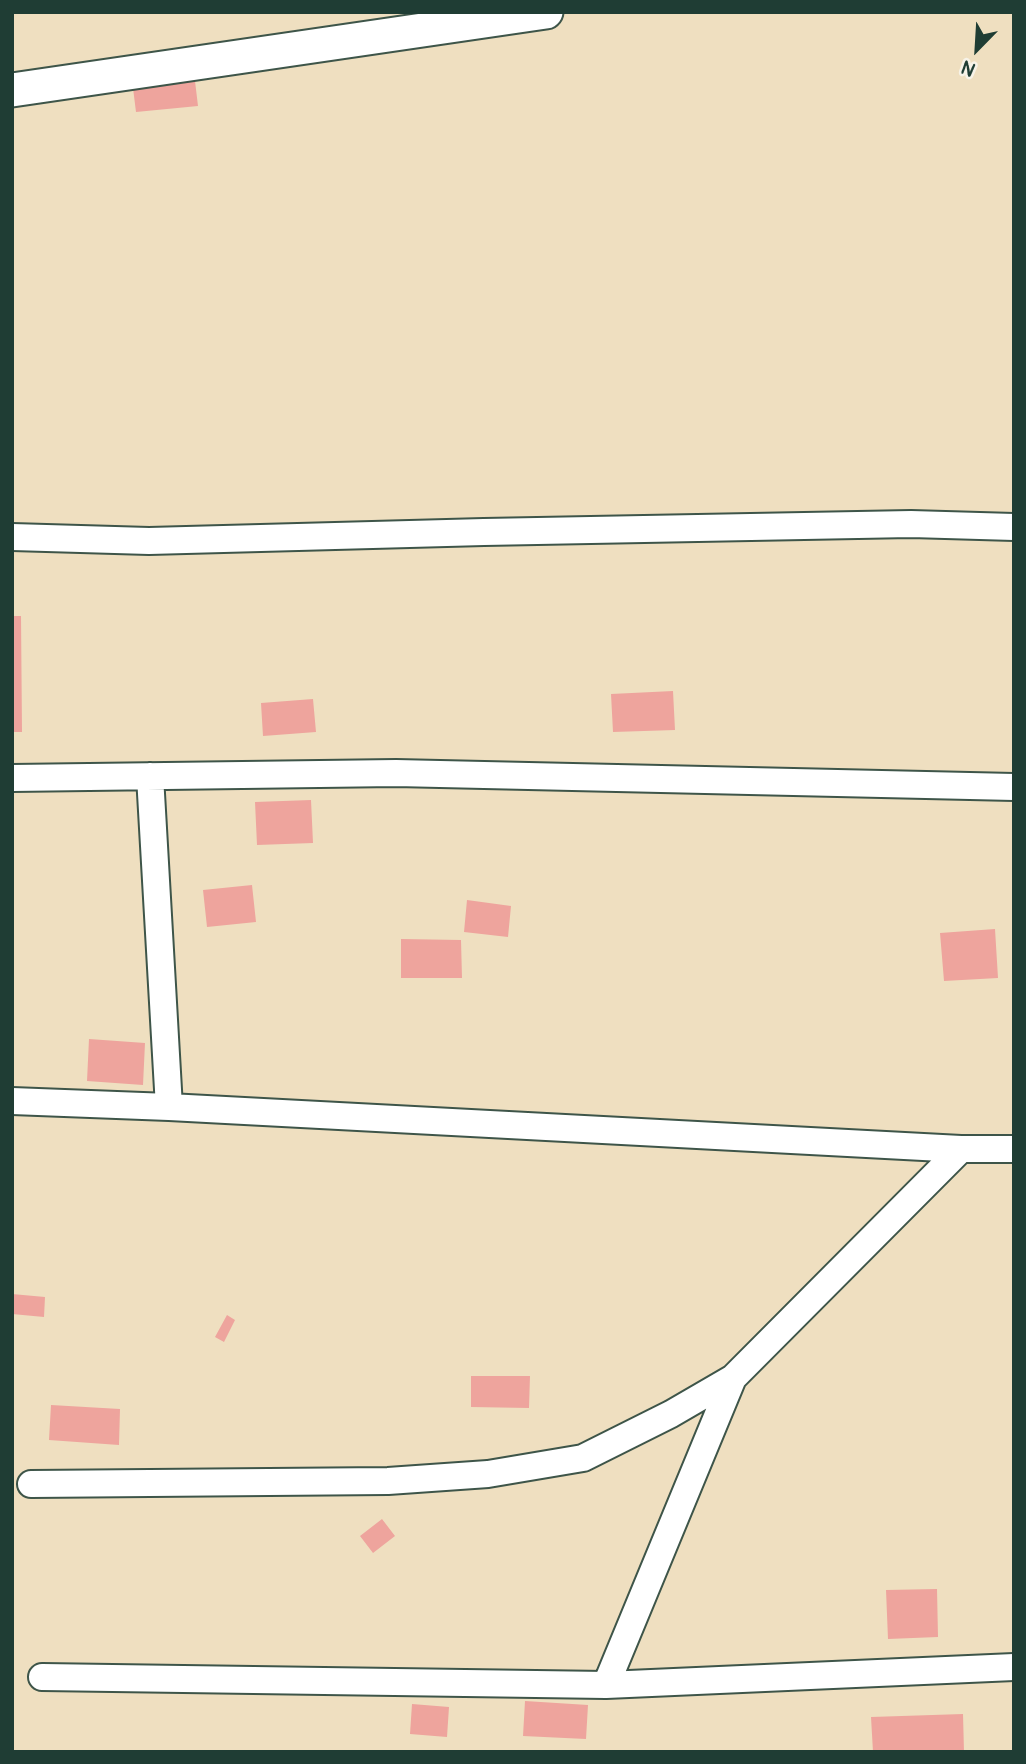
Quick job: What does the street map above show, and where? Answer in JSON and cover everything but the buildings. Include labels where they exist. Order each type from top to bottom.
[{"type":"street","points":[[12,90],[545,12]]},
{"type":"street","points":[[12,537],[149,541],[897,524],[1014,527]]},
{"type":"street","points":[[12,778],[396,773],[1014,787]]},
{"type":"street","points":[[150,776],[169,1107]]},
{"type":"street","points":[[12,1101],[961,1149],[1014,1149]]},
{"type":"street","points":[[32,1485],[388,1480],[488,1474],[583,1458],[671,1414],[733,1378],[961,1149]]},
{"type":"street","points":[[606,1685],[733,1378]]},
{"type":"street","points":[[42,1678],[606,1685],[1014,1667]]}]
